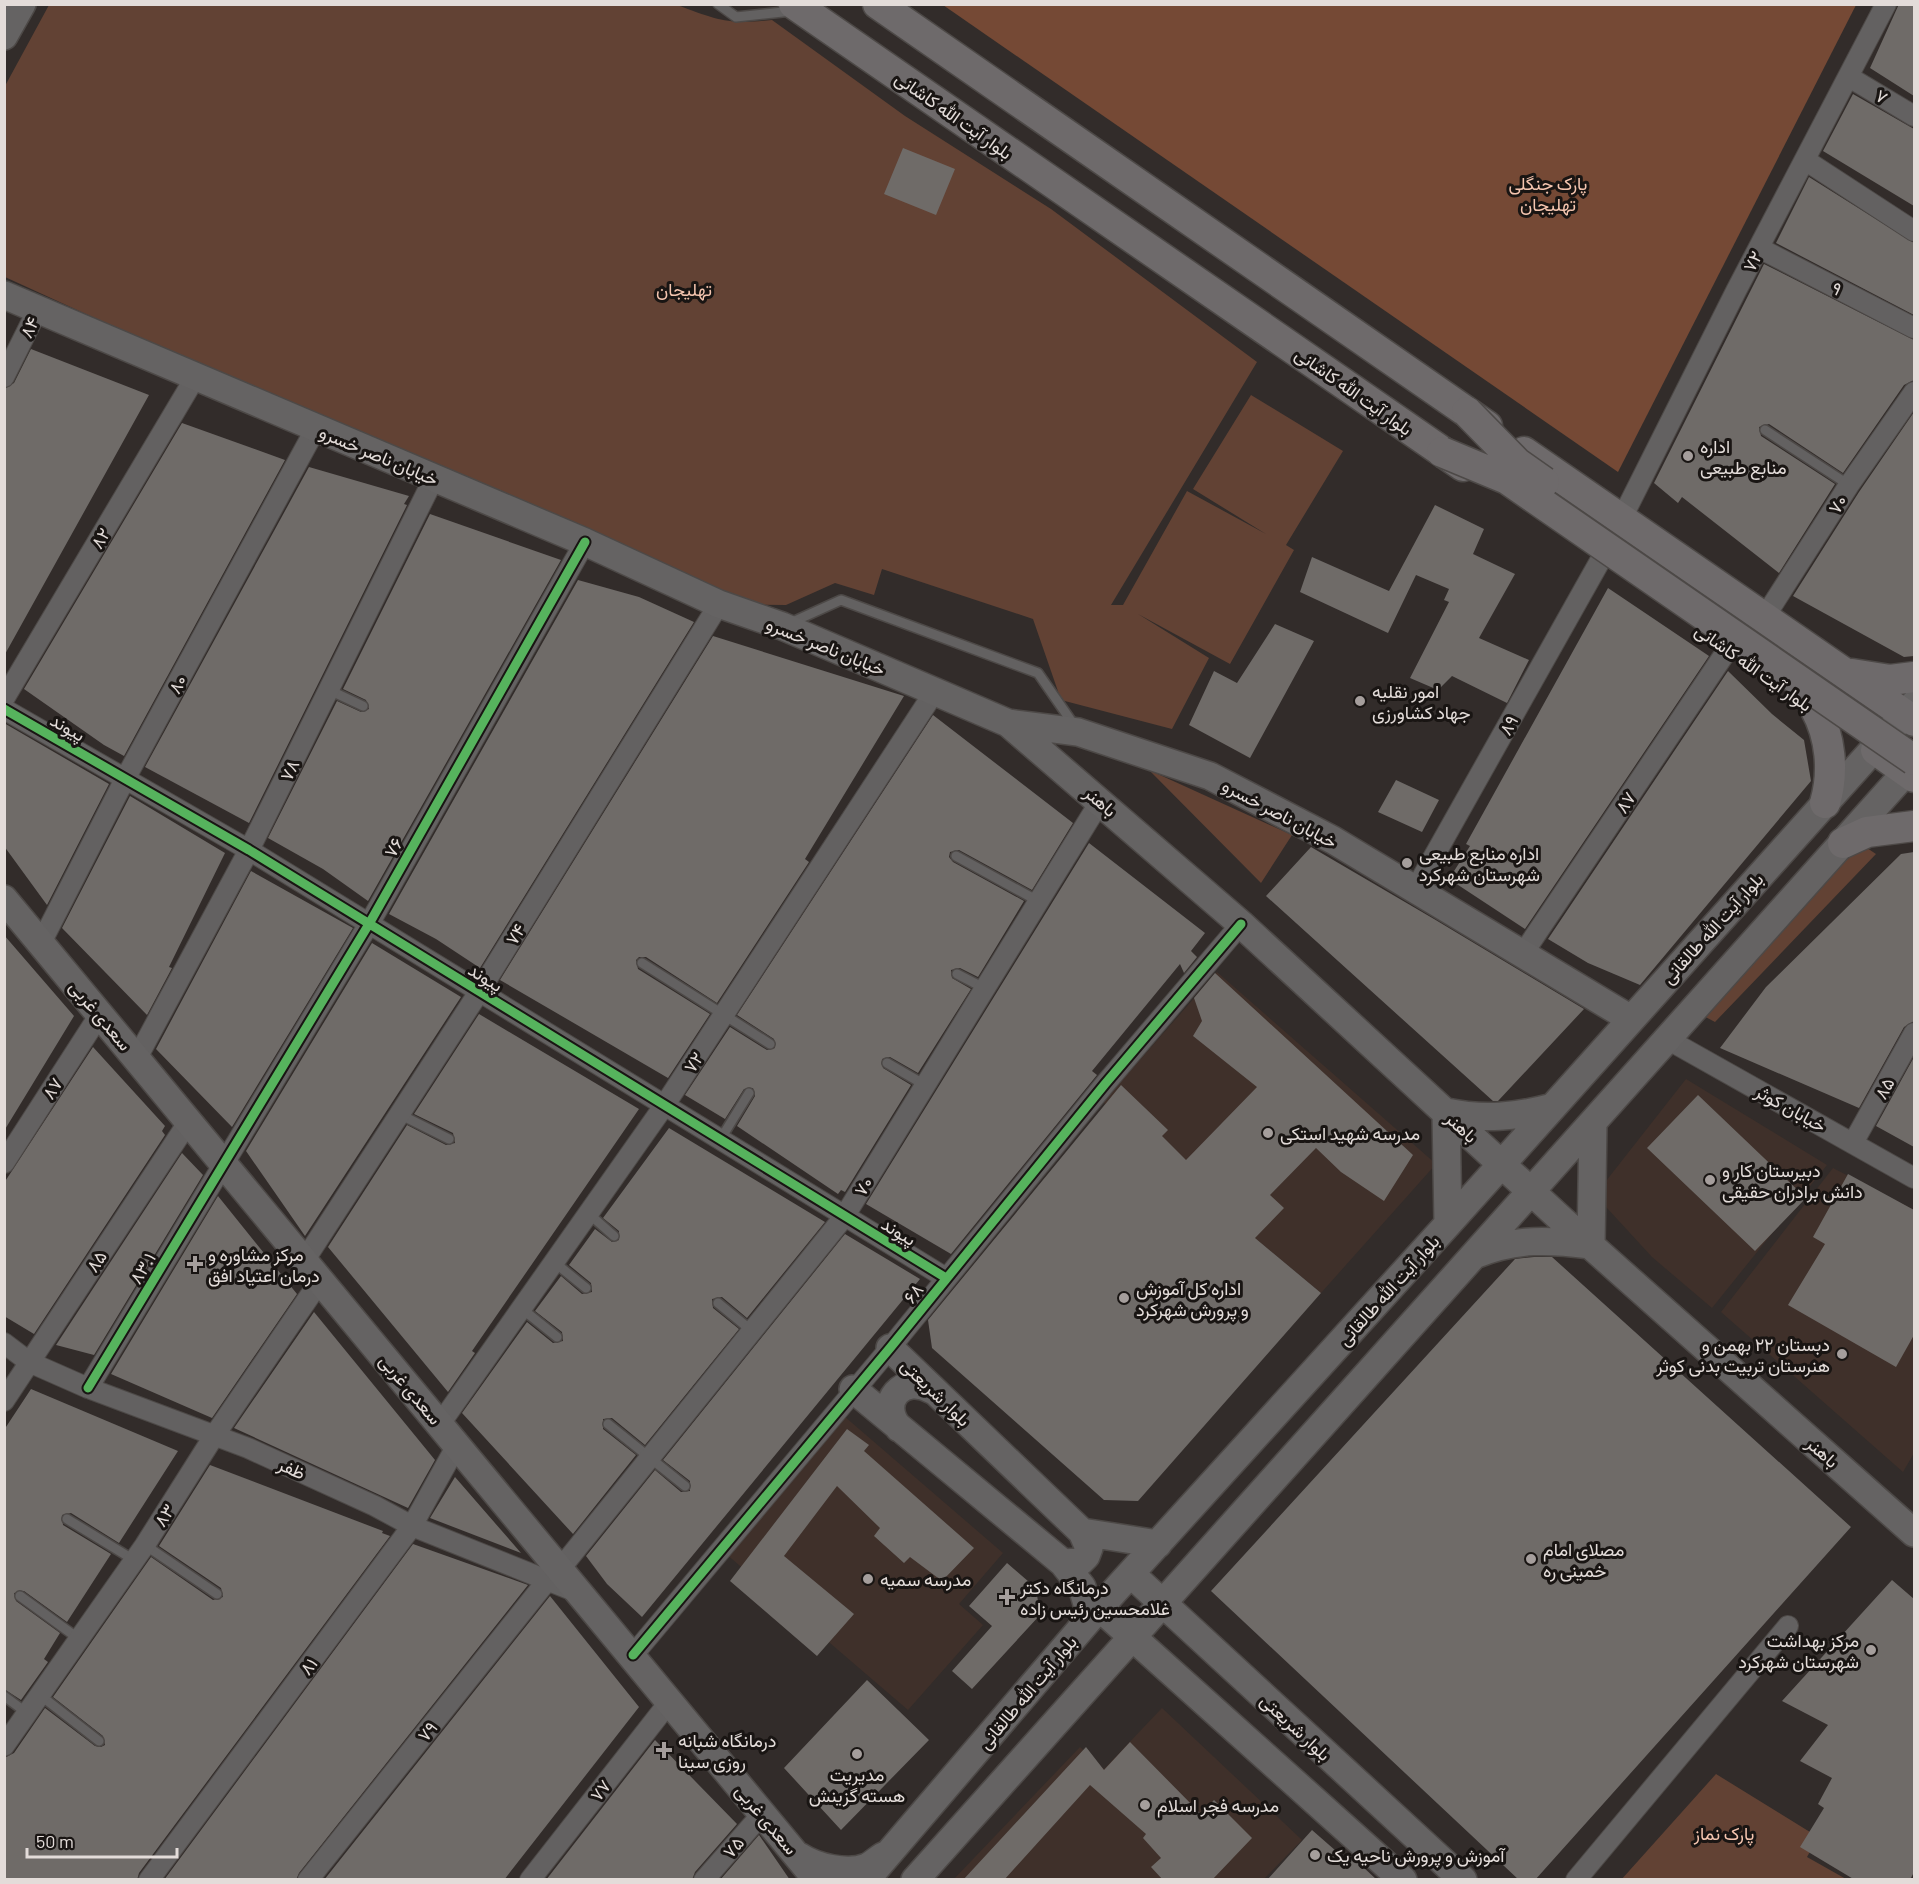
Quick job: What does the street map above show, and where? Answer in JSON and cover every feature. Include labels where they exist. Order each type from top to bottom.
[{"type":"main road","points":[[4,36],[22,4]]},
{"type":"main road","points":[[878,4],[1912,720]]},
{"type":"main road","name":"بلوار آیت الله کاشانی","points":[[798,7],[1874,749],[1912,768]]},
{"type":"main road","name":"خیابان ناصر خسرو","points":[[4,295],[585,542],[719,604],[782,626],[1008,723],[1078,732],[1210,776],[1334,840],[1631,1019]]},
{"type":"main road","points":[[1467,412],[1517,463],[1912,720]]},
{"type":"main road","points":[[918,1877],[1161,1602],[1912,768],[1507,479],[1442,452]]},
{"type":"main road","points":[[1841,670],[1890,680],[1914,677]]},
{"type":"main road","points":[[1815,708],[1825,732],[1829,756],[1830,782],[1825,803]]},
{"type":"main road","name":"بلوار آیت الله طالقانی","points":[[866,1880],[1095,1613],[1825,803],[1874,749],[1912,720]]},
{"type":"main road","name":"باهنر","points":[[1008,723],[1101,800],[1241,924],[1532,1192],[1914,1533]]},
{"type":"main road","points":[[1843,843],[1874,831],[1914,826]]},
{"type":"main road","name":"سعدی غربی","points":[[8,913],[41,943],[440,1424],[553,1575],[580,1594],[633,1655],[762,1814],[799,1867],[817,1880]]},
{"type":"main road","points":[[1448,1224],[1446,1112],[1474,1118],[1499,1118],[1553,1107]]},
{"type":"main road","points":[[1475,1255],[1497,1246],[1532,1240],[1591,1245],[1593,1123]]},
{"type":"main road","name":"بلوار شریعتی","points":[[890,1348],[1082,1532]]},
{"type":"main road","points":[[899,1428],[891,1418],[889,1410],[896,1392],[908,1385],[920,1383],[932,1390]]},
{"type":"main road","points":[[853,1389],[1063,1563],[1082,1587],[1095,1613],[1131,1636],[1403,1880]]},
{"type":"main road","points":[[1082,1532],[1158,1544]]},
{"type":"main road","points":[[1063,1563],[1080,1562],[1086,1556],[1089,1548],[1082,1532]]},
{"type":"main road","name":"بلوار شریعتی","points":[[1131,1574],[1463,1880]]},
{"type":"main road","points":[[799,1867],[812,1864],[850,1869],[867,1867],[894,1848]]},
{"type":"street","name":"۷۲","points":[[1621,520],[1886,4]]},
{"type":"street","name":"۷","points":[[1849,77],[1914,116]]},
{"type":"street","points":[[1805,160],[1914,231]]},
{"type":"street","name":"۹","points":[[1759,248],[1914,328]]},
{"type":"street","name":"۸۴","points":[[4,377],[38,309]]},
{"type":"street","name":"۸۲","points":[[4,699],[196,376]]},
{"type":"street","name":"۷۰","points":[[1764,618],[1849,485],[1914,392]]},
{"type":"street","name":"۸۰","points":[[41,943],[125,778],[316,428]]},
{"type":"street","name":"۷۸","points":[[137,1059],[249,850],[434,478]]},
{"type":"street","name":"۷۶","points":[[224,1164],[369,924],[585,542]]},
{"type":"street","name":"۸۹","points":[[1415,890],[1600,561]]},
{"type":"street","name":"۷۴","points":[[312,1271],[399,1114],[479,992],[719,604]]},
{"type":"street","name":"۸۷","points":[[1522,955],[1728,649]]},
{"type":"street","name":"۷۲","points":[[440,1424],[664,1106],[935,691]]},
{"type":"street","name":"پیوند","points":[[4,709],[249,850],[946,1278]]},
{"type":"street","name":"۷۰","points":[[553,1575],[844,1217],[1101,800]]},
{"type":"street","name":"۶۸","points":[[633,1655],[853,1389],[890,1348],[1105,1084],[1241,924]]},
{"type":"street","name":"۸۷","points":[[4,1163],[100,1014]]},
{"type":"street","name":"۸۵","points":[[1853,1143],[1914,1033]]},
{"type":"street","name":"خیابان کوثر","points":[[1667,1039],[1914,1178]]},
{"type":"street","name":"۸۵","points":[[4,1401],[189,1121]]},
{"type":"street","name":"۸۳.۱","points":[[88,1388],[224,1164]]},
{"type":"street","name":"۸۳","points":[[4,1746],[139,1552],[214,1436],[312,1271]]},
{"type":"street","name":"ظفر","points":[[4,1343],[29,1362],[88,1388],[248,1448],[365,1501],[412,1526],[553,1575]]},
{"type":"street","name":"۸۱","points":[[149,1880],[412,1526],[457,1445]]},
{"type":"street","name":"۷۹","points":[[308,1880],[553,1575]]},
{"type":"street","points":[[1576,1880],[1788,1626]]},
{"type":"street","name":"۷۷","points":[[530,1880],[670,1701]]},
{"type":"street","name":"۷۵","points":[[704,1880],[762,1814]]},
{"type":"lane","points":[[718,4],[736,17],[798,7]]},
{"type":"lane","points":[[1765,430],[1849,485]]},
{"type":"lane","points":[[782,626],[841,600],[1038,673],[1078,732]]},
{"type":"lane","points":[[328,690],[363,706]]},
{"type":"lane","points":[[956,856],[1038,901]]},
{"type":"lane","points":[[642,963],[770,1044]]},
{"type":"lane","points":[[957,974],[984,988]]},
{"type":"lane","points":[[887,1063],[925,1085]]},
{"type":"lane","points":[[720,1140],[749,1093]]},
{"type":"lane","points":[[399,1114],[449,1139]]},
{"type":"lane","points":[[588,1213],[614,1236]]},
{"type":"lane","points":[[554,1262],[586,1288]]},
{"type":"lane","points":[[718,1303],[752,1331]]},
{"type":"lane","points":[[521,1308],[557,1337]]},
{"type":"lane","points":[[608,1424],[685,1486]]},
{"type":"lane","points":[[68,1519],[139,1552],[217,1594]]},
{"type":"lane","points":[[20,1596],[79,1639]]},
{"type":"lane","points":[[40,1695],[99,1741]]},
{"type":"lane","points":[[4,1696],[27,1713]]},
{"type":"shaded area","name":"مدرسه شهید استکی","points":[[1217,972],[1436,1164],[1321,1293],[1205,1197],[1103,1102]]},
{"type":"shaded area","name":"دبیرستان کار و دانش برادران حقیقی","points":[[1686,1079],[1827,1165],[1712,1308],[1652,1257],[1595,1195]]},
{"type":"shaded area","name":"دبستان ۲۲ بهمن و هنرستان تربیت بدنی کوثر","points":[[1833,1168],[1914,1210],[1914,1453],[1903,1472],[1721,1312]]},
{"type":"shaded area","name":"مدرسه سمیه","points":[[844,1416],[1003,1553],[959,1604],[983,1625],[908,1710],[725,1553]]},
{"type":"shaded area","name":"مدرسه فجر اسلام","points":[[1162,1708],[1302,1840],[1264,1879],[953,1880],[1080,1747],[1104,1769]]},
{"type":"green space","name":"تهلیجان","points":[[49,5],[677,5],[723,20],[744,22],[772,20],[905,116],[1051,209],[1257,362],[1111,605],[1123,605],[1187,491],[1266,534],[1193,489],[1251,395],[1343,451],[1286,545],[1294,550],[1230,664],[1138,614],[1209,658],[1172,729],[1061,700],[1033,619],[882,569],[874,595],[835,583],[786,605],[719,604],[5,277],[5,86]]},
{"type":"green space","name":"پارک جنگلی تهلیجان","points":[[943,5],[1856,5],[1618,472]]},
{"type":"green space","points":[[1149,770],[1292,835],[1261,883]]},
{"type":"green space","points":[[1858,842],[1876,854],[1715,1022],[1698,1013]]},
{"type":"green space","name":"پارک نماز","points":[[1716,1774],[1818,1837],[1807,1857],[1846,1879],[1621,1880]]},
{"type":"building","points":[[1899,4],[1914,4],[1914,96],[1870,68]]},
{"type":"building","points":[[1853,94],[1914,129],[1914,206],[1823,151]]},
{"type":"building","points":[[903,148],[955,169],[936,215],[884,194]]},
{"type":"building","points":[[1809,177],[1914,243],[1914,315],[1776,243]]},
{"type":"building","points":[[1764,264],[1914,340],[1914,380],[1904,385],[1843,473],[1769,424],[1759,427],[1761,436],[1835,484],[1779,573],[1682,497],[1678,503],[1654,483]]},
{"type":"building","points":[[31,349],[149,395],[4,656],[4,389],[14,383]]},
{"type":"building","points":[[1914,412],[1914,656],[1904,657],[1793,596],[1859,492]]},
{"type":"building","points":[[182,423],[285,460],[124,756],[104,745],[24,689]]},
{"type":"building","points":[[309,467],[409,496],[404,504],[407,505],[249,823],[145,767]]},
{"type":"building","points":[[1435,505],[1484,529],[1473,554],[1515,574],[1479,638],[1529,660],[1507,703],[1452,676],[1438,690],[1410,678],[1449,602],[1444,600],[1449,589],[1416,575],[1388,633],[1300,592],[1312,557],[1389,591]]},
{"type":"building","points":[[430,514],[561,560],[368,901],[323,869],[268,838],[337,701],[361,712],[369,709],[366,700],[343,689]]},
{"type":"building","points":[[578,580],[639,597],[694,622],[480,968],[436,939],[389,914]]},
{"type":"building","points":[[1608,588],[1709,656],[1525,929],[1449,879],[1470,846],[1466,844]]},
{"type":"building","points":[[1275,624],[1314,641],[1250,758],[1189,725],[1214,671],[1237,683]]},
{"type":"building","points":[[713,636],[904,696],[805,859],[809,862],[717,1003],[646,957],[639,957],[636,960],[638,969],[710,1014],[668,1078],[500,980]]},
{"type":"building","points":[[1728,671],[1772,714],[1804,740],[1811,781],[1640,985],[1588,963],[1548,939]]},
{"type":"building","points":[[933,715],[1073,823],[1032,890],[959,850],[950,852],[949,857],[953,862],[1024,901],[978,977],[960,968],[951,970],[952,978],[971,989],[918,1073],[890,1057],[882,1059],[883,1068],[911,1085],[845,1192],[841,1190],[838,1194],[737,1126],[755,1096],[753,1088],[744,1089],[725,1119],[685,1095],[730,1027],[767,1050],[775,1048],[774,1039],[737,1015]]},
{"type":"building","points":[[4,723],[109,784],[47,905],[4,846]]},
{"type":"building","points":[[1396,780],[1439,800],[1422,832],[1378,812]]},
{"type":"building","points":[[130,796],[225,853],[169,967],[172,968],[147,1015],[62,928]]},
{"type":"building","points":[[1089,843],[1205,933],[1191,951],[1197,957],[1184,973],[1180,964],[1092,1071],[1097,1075],[951,1254],[866,1204]]},
{"type":"building","points":[[1311,847],[1584,1009],[1498,1101],[1493,1101],[1266,896]]},
{"type":"building","points":[[1914,852],[1914,1021],[1904,1027],[1859,1108],[1720,1048],[1766,987],[1901,854]]},
{"type":"building","points":[[251,871],[353,928],[232,1127],[156,1049]]},
{"type":"building","points":[[4,935],[74,1016],[4,1131]]},
{"type":"building","points":[[372,943],[461,997],[305,1236],[246,1151]]},
{"type":"building","name":"اداره کل آموزش و پرورش شهرکرد","points":[[1215,973],[1413,1155],[1384,1201],[1341,1172],[1316,1148],[1270,1195],[1284,1208],[1255,1238],[1321,1293],[1138,1501],[1104,1500],[932,1348],[928,1320],[1121,1085],[1168,1130],[1162,1136],[1186,1160],[1257,1087],[1193,1036],[1202,1021],[1194,998]]},
{"type":"building","points":[[479,1014],[639,1109],[472,1351],[475,1353],[448,1392],[328,1247],[407,1125],[446,1145],[455,1143],[453,1133],[414,1114]]},
{"type":"building","points":[[93,1047],[165,1126],[162,1131],[165,1135],[34,1334],[4,1316],[4,1183]]},
{"type":"building","points":[[1914,1057],[1914,1147],[1876,1126]]},
{"type":"building","points":[[1698,1095],[1806,1198],[1755,1251],[1647,1148]]},
{"type":"building","points":[[669,1128],[825,1222],[747,1318],[722,1297],[712,1299],[713,1308],[739,1329],[645,1445],[612,1418],[603,1419],[603,1429],[636,1455],[573,1534],[462,1413],[527,1322],[553,1343],[563,1341],[562,1332],[535,1311],[561,1276],[582,1294],[592,1292],[591,1283],[569,1265],[595,1229],[612,1242],[619,1240],[619,1231],[603,1218]]},
{"type":"building","points":[[182,1153],[203,1175],[94,1355],[56,1345]]},
{"type":"building","points":[[1848,1174],[1914,1210],[1914,1335],[1896,1367],[1788,1305],[1825,1244],[1813,1237]]},
{"type":"building","points":[[218,1196],[297,1294],[212,1418],[111,1374]]},
{"type":"building","points":[[845,1234],[920,1279],[642,1617],[607,1584],[586,1556],[655,1470],[681,1492],[690,1491],[690,1481],[663,1460]]},
{"type":"building","name":"مصلای امام خمینی ره","points":[[1552,1257],[1851,1527],[1535,1880],[1519,1880],[1211,1591],[1515,1259]]},
{"type":"building","points":[[314,1312],[435,1460],[408,1508],[234,1428]]},
{"type":"building","points":[[31,1389],[178,1451],[119,1543],[71,1513],[62,1515],[63,1525],[111,1554],[67,1622],[24,1591],[14,1593],[16,1601],[60,1633],[44,1659],[48,1662],[21,1700],[4,1689],[4,1430]]},
{"type":"building","points":[[847,1429],[869,1445],[864,1451],[974,1548],[942,1581],[910,1557],[904,1563],[874,1536],[880,1528],[837,1486],[784,1556],[854,1614],[817,1656],[730,1581]]},
{"type":"building","points":[[210,1465],[383,1531],[382,1533],[390,1536],[139,1873],[137,1880],[4,1880],[4,1758],[14,1753],[45,1708],[95,1746],[105,1745],[103,1736],[53,1697],[151,1557],[213,1600],[223,1597],[221,1588],[159,1546]]},
{"type":"building","points":[[455,1477],[521,1553],[430,1518]]},
{"type":"building","points":[[413,1544],[528,1585],[299,1873],[296,1880],[164,1880]]},
{"type":"building","name":"درمانگاه دکتر غلامحسین رئیس زاده","points":[[1007,1563],[1036,1588],[1040,1615],[972,1689],[952,1671],[992,1626],[969,1606]]},
{"type":"building","points":[[1892,1580],[1914,1599],[1914,1872],[1910,1880],[1855,1880],[1800,1847],[1824,1808],[1818,1804],[1832,1778],[1800,1761],[1828,1725],[1782,1701]]},
{"type":"building","points":[[550,1596],[639,1707],[504,1880],[324,1880]]},
{"type":"building","name":"مدیریت هسته گزینش","points":[[867,1680],[929,1740],[841,1830],[784,1768]]},
{"type":"building","points":[[655,1740],[737,1824],[695,1872],[692,1880],[546,1880]]},
{"type":"building","points":[[1130,1742],[1201,1814],[1214,1800],[1252,1838],[1212,1880],[1163,1880],[1151,1867],[1161,1858],[1143,1838],[1146,1834],[1090,1785],[1004,1880],[963,1880],[1086,1747],[1104,1770]]},
{"type":"building","name":"آموزش و پرورش ناحیه یک","points":[[1312,1830],[1344,1858],[1348,1853],[1377,1880],[1267,1880]]},
{"type":"building","points":[[759,1835],[790,1880],[720,1880]]},
{"type":"cycle path","points":[[88,1388],[369,924],[585,542]]},
{"type":"cycle path","points":[[4,709],[249,850],[946,1278]]},
{"type":"cycle path","points":[[633,1655],[890,1348],[1105,1084],[1241,924]]},
{"type":"place","name":"اداره منابع طبیعی","points":[[1688,456]]},
{"type":"place","name":"امور نقلیه جهاد کشاورزی","points":[[1360,701]]},
{"type":"place","name":"اداره منابع طبیعی شهرستان شهرکرد","points":[[1407,863]]},
{"type":"place","name":"مدرسه شهید استکی","points":[[1268,1133]]},
{"type":"place","name":"دبیرستان کار و دانش برادران حقیقی","points":[[1710,1180]]},
{"type":"place","name":"مرکز مشاوره و درمان اعتیاد افق","points":[[195,1264]]},
{"type":"place","name":"اداره کل آموزش و پرورش شهرکرد","points":[[1124,1298]]},
{"type":"place","name":"دبستان ۲۲ بهمن و هنرستان تربیت بدنی کوثر","points":[[1842,1354]]},
{"type":"place","name":"مصلای امام خمینی ره","points":[[1531,1559]]},
{"type":"place","name":"مدرسه سمیه","points":[[868,1579]]},
{"type":"place","name":"درمانگاه دکتر غلامحسین رئیس زاده","points":[[1007,1597]]},
{"type":"place","name":"مرکز بهداشت شهرستان شهرکرد","points":[[1871,1650]]},
{"type":"place","name":"درمانگاه شبانه روزی سینا","points":[[664,1750]]},
{"type":"place","name":"مدیریت هسته گزینش","points":[[857,1754]]},
{"type":"place","name":"مدرسه فجر اسلام","points":[[1145,1805]]},
{"type":"place","name":"آموزش و پرورش ناحیه یک","points":[[1315,1855]]}]
